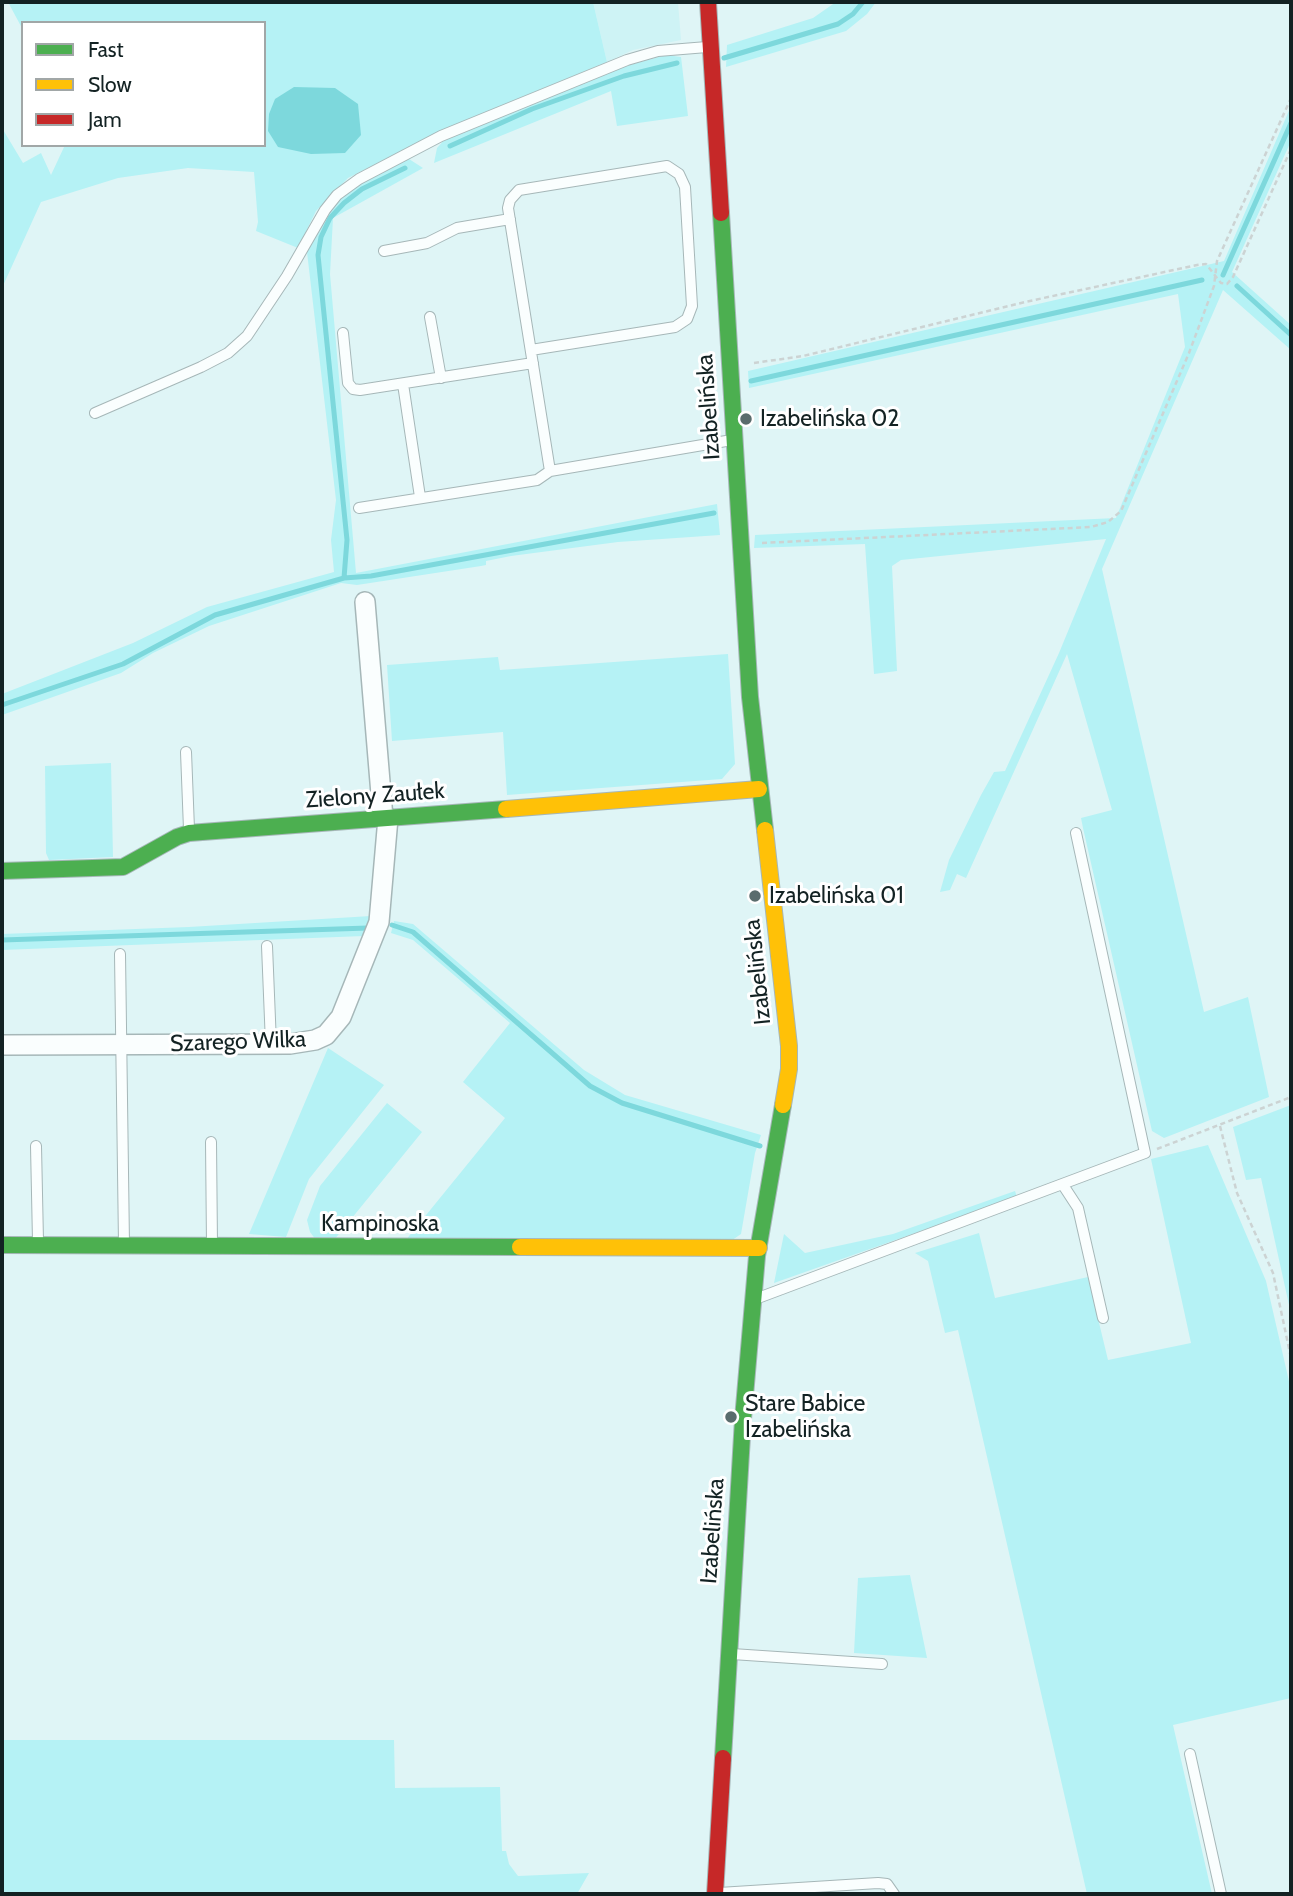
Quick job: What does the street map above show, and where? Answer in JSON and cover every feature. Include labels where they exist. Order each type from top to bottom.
[{"type":"street","name":"Izabelińska","points":[[708,2],[750,697],[788,1032],[789,1069],[759,1248],[743,1419],[715,1894]]},
{"type":"street","name":"Szarego Wilka","points":[[2,1045],[290,1044],[315,1040],[326,1035],[341,1017],[379,922],[386,818],[365,602]]},
{"type":"street","name":"Zielony Zaułek","points":[[2,871],[123,866],[177,837],[190,833],[759,789]]},
{"type":"street","name":"Kampinoska","points":[[2,1245],[759,1248]]},
{"type":"lane","points":[[95,413],[228,353],[247,336],[287,276],[325,210],[337,195],[359,180],[441,136],[627,60],[658,51],[711,46]]},
{"type":"lane","points":[[531,350],[675,327],[687,319],[692,306],[685,187],[679,174],[667,166],[519,190],[510,200],[510,219],[550,471]]},
{"type":"lane","points":[[384,251],[426,243],[457,228],[510,219]]},
{"type":"lane","points":[[430,317],[441,378]]},
{"type":"lane","points":[[343,333],[348,383],[353,389],[403,384],[533,363]]},
{"type":"lane","points":[[403,384],[420,497]]},
{"type":"lane","points":[[359,508],[537,480],[550,471],[733,440]]},
{"type":"lane","points":[[186,752],[190,833]]},
{"type":"lane","points":[[754,1299],[1145,1153],[1076,832]]},
{"type":"lane","points":[[267,946],[271,1044]]},
{"type":"lane","points":[[120,954],[124,1246]]},
{"type":"lane","points":[[211,1142],[212,1246]]},
{"type":"lane","points":[[36,1146],[38,1245]]},
{"type":"lane","points":[[1063,1185],[1078,1208],[1103,1318]]},
{"type":"lane","points":[[728,1654],[881,1664]]},
{"type":"lane","points":[[1190,1754],[1221,1894]]},
{"type":"lane","points":[[715,1894],[878,1883],[887,1884],[894,1894]]},
{"type":"path","points":[[741,544],[1091,527],[1108,522],[1121,511],[1141,466],[1214,286],[1217,261],[1291,98]]},
{"type":"path","points":[[729,365],[803,356],[1025,302],[1197,265],[1206,264],[1221,283],[1227,284],[1233,277],[1291,149]]},
{"type":"path","points":[[1145,1153],[1291,1097]]},
{"type":"path","points":[[1220,1126],[1237,1193],[1273,1273],[1291,1358]]},
{"type":"shaded area","points":[[8,2],[593,2],[607,62],[442,130],[348,178],[316,211],[298,248],[256,231],[258,222],[254,172],[188,168],[118,178],[41,202],[2,288],[2,128],[23,163],[41,153],[51,175],[64,147],[266,147],[266,21],[21,21],[21,26]]},
{"type":"shaded area","points":[[593,2],[678,2],[681,40],[633,50],[607,62]]},
{"type":"shaded area","points":[[836,2],[876,2],[867,14],[846,31],[726,67],[727,45],[813,18]]},
{"type":"shaded area","points":[[666,55],[681,57],[688,116],[617,126],[611,91],[434,163],[437,148],[446,138],[626,66]]},
{"type":"shaded area","points":[[294,87],[335,88],[358,104],[361,135],[345,153],[311,154],[278,147],[268,131],[269,114],[275,99]]},
{"type":"shaded area","points":[[1291,106],[1291,141],[1232,272],[1291,325],[1291,350],[1223,290],[1102,569],[1204,1012],[1248,997],[1269,1097],[1164,1138],[1152,1131],[1083,828],[1081,818],[1112,810],[1067,654],[966,878],[957,874],[950,890],[940,892],[949,860],[981,795],[994,772],[1005,771],[1059,653],[1106,539],[901,560],[892,566],[897,671],[874,674],[865,544],[754,548],[755,535],[1116,518],[1185,347],[1178,294],[749,388],[748,371],[1224,261]]},
{"type":"shaded area","points":[[409,159],[423,168],[333,218],[330,274],[356,573],[717,504],[720,535],[618,542],[511,556],[486,561],[486,565],[481,566],[357,585],[341,583],[209,626],[153,653],[121,673],[2,715],[2,694],[133,643],[207,607],[334,572],[331,540],[336,500],[307,252],[311,239],[329,210],[348,190]]},
{"type":"shaded area","points":[[728,654],[735,764],[722,779],[507,795],[503,732],[392,741],[387,665],[498,657],[500,670]]},
{"type":"shaded area","points":[[111,763],[113,857],[49,860],[46,853],[45,766]]},
{"type":"shaded area","points":[[371,916],[364,936],[2,950],[2,934],[189,927]]},
{"type":"shaded area","points":[[394,921],[413,924],[584,1070],[625,1095],[761,1135],[755,1153],[741,1234],[728,1243],[405,1241],[505,1118],[463,1082],[510,1023],[413,940],[391,933]]},
{"type":"shaded area","points":[[328,1048],[384,1085],[309,1179],[286,1237],[249,1234]]},
{"type":"shaded area","points":[[387,1103],[422,1132],[334,1240],[316,1240],[310,1232],[307,1220],[320,1186]]},
{"type":"shaded area","points":[[1291,1105],[1291,1314],[1261,1178],[1246,1180],[1233,1127]]},
{"type":"shaded area","points":[[1208,1145],[1266,1281],[1291,1390],[1291,1698],[1173,1725],[1212,1894],[1087,1894],[958,1330],[945,1333],[928,1261],[915,1253],[979,1233],[995,1298],[1088,1277],[1108,1360],[1191,1343],[1151,1159]]},
{"type":"shaded area","points":[[1015,1191],[1017,1197],[774,1283],[784,1234],[805,1253],[893,1234]]},
{"type":"shaded area","points":[[910,1575],[927,1658],[854,1653],[858,1578]]},
{"type":"shaded area","points":[[2,1740],[394,1740],[395,1788],[500,1787],[502,1851],[506,1851],[509,1864],[518,1876],[589,1873],[577,1894],[2,1894]]},
{"type":"waterway","points":[[724,58],[838,24],[853,14],[863,2]]},
{"type":"waterway","points":[[450,146],[532,109],[624,76],[677,63]]},
{"type":"waterway","points":[[1223,275],[1291,123]]},
{"type":"waterway","points":[[344,578],[347,540],[318,255],[321,237],[330,218],[344,203],[362,189],[405,168]]},
{"type":"waterway","points":[[751,381],[1202,280]]},
{"type":"waterway","points":[[1237,286],[1291,335]]},
{"type":"waterway","points":[[709,390],[711,435]]},
{"type":"waterway","points":[[2,705],[123,664],[215,615],[344,578],[371,576],[714,513]]},
{"type":"waterway","points":[[392,925],[413,932],[590,1086],[622,1103],[760,1146]]},
{"type":"waterway","points":[[2,940],[368,928]]},
{"type":"traffic: fast","points":[[721,213],[750,697],[765,830]]},
{"type":"traffic: fast","points":[[2,871],[123,867],[189,833],[506,809]]},
{"type":"traffic: fast","points":[[723,1758],[743,1419],[757,1256],[783,1105]]},
{"type":"traffic: fast","points":[[2,1245],[520,1247]]},
{"type":"traffic: slow","points":[[506,809],[759,789]]},
{"type":"traffic: slow","points":[[765,830],[789,1046],[789,1069],[783,1105]]},
{"type":"traffic: slow","points":[[520,1247],[759,1248]]},
{"type":"traffic: jam","points":[[708,2],[721,213]]},
{"type":"traffic: jam","points":[[715,1894],[723,1758]]},
{"type":"place","name":"Izabelińska 02","points":[[746,419]]},
{"type":"place","name":"Izabelińska 01","points":[[755,896]]},
{"type":"place","name":"Stare Babice Izabelińska","points":[[731,1417]]}]
